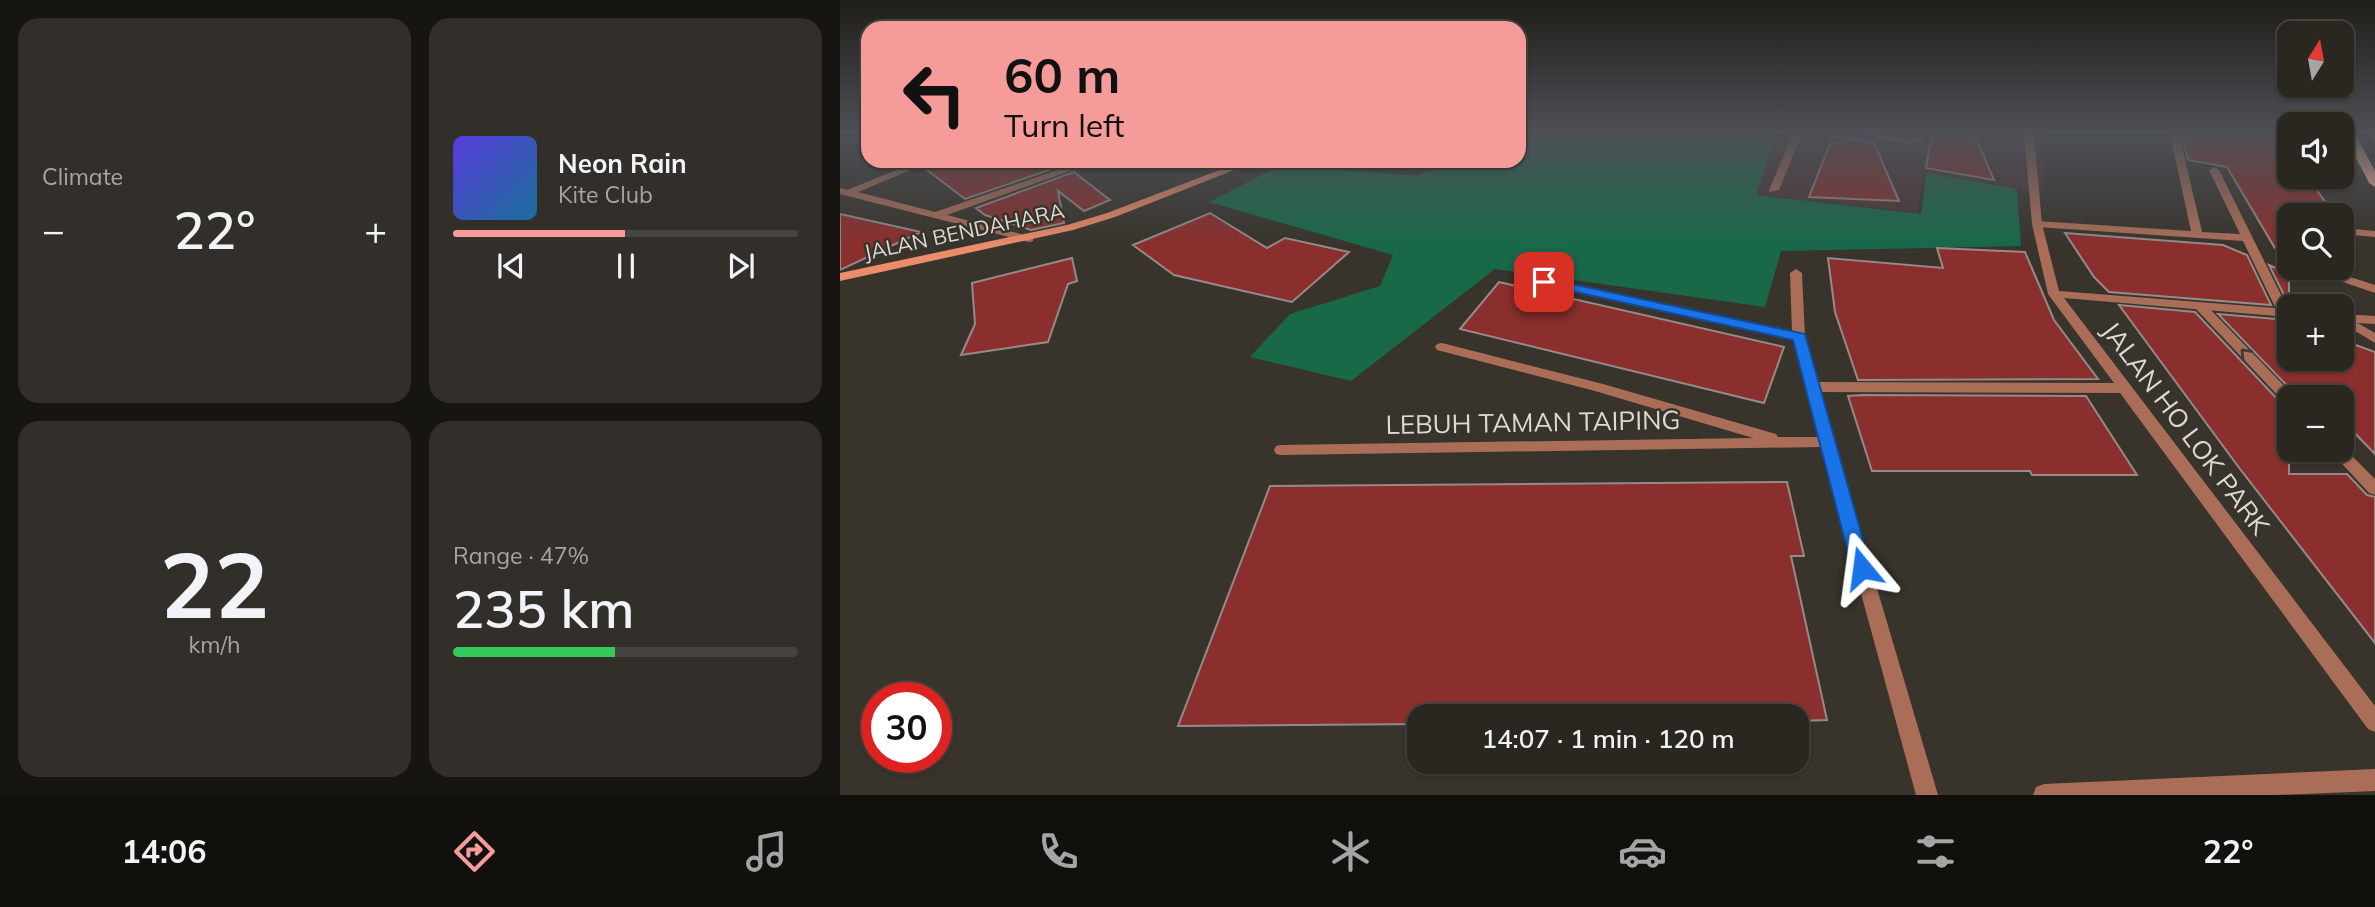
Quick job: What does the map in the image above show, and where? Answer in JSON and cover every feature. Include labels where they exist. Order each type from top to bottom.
[{"type":"main road","name":"JALAN BENDAHARA","points":[[840,277],[1029,239],[1111,215],[1226,171]]},
{"type":"street","points":[[844,192],[900,171]]},
{"type":"street","points":[[936,215],[1064,171]]},
{"type":"street","points":[[1774,190],[1782,171]]},
{"type":"street","name":"JALAN HO LOK PARK","points":[[2033,171],[2038,224],[2054,294],[2375,722]]},
{"type":"street","points":[[2182,171],[2197,235]]},
{"type":"street","points":[[2215,171],[2277,296]]},
{"type":"street","points":[[844,192],[1029,239]]},
{"type":"street","points":[[2038,224],[2246,238]]},
{"type":"street","points":[[2354,232],[2375,234]]},
{"type":"street","points":[[1796,273],[1799,337],[1811,387],[1927,795]]},
{"type":"street","points":[[2347,280],[2375,289]]},
{"type":"street","points":[[1544,282],[1799,337]]},
{"type":"street","points":[[2054,294],[2277,312]]},
{"type":"street","points":[[2201,307],[2277,386]]},
{"type":"street","points":[[2354,319],[2375,320]]},
{"type":"street","points":[[2354,326],[2375,339]]},
{"type":"street","name":"LEBUH TAMAN TAIPING","points":[[1442,347],[1598,387],[1786,443]]},
{"type":"street","points":[[1811,387],[2125,388]]},
{"type":"street","name":"LEBUH TAMAN TAIPING","points":[[1281,450],[1826,442]]},
{"type":"street","points":[[2349,462],[2375,489]]},
{"type":"street","points":[[2044,795],[2375,780]]},
{"type":"shaded area","points":[[1763,171],[2044,171],[2044,193],[1923,174],[1918,213],[1754,194]]},
{"type":"green space","points":[[1269,171],[1358,171],[1419,176],[1426,171],[1764,171],[1756,195],[1921,214],[1926,173],[2017,189],[2021,246],[1781,251],[1765,307],[1495,269],[1351,381],[1250,357],[1290,314],[1380,286],[1393,255],[1209,202]]},
{"type":"building","points":[[928,171],[1046,171],[965,199]]},
{"type":"building","points":[[1819,171],[1886,171],[1899,201],[1809,197]]},
{"type":"building","points":[[1944,171],[1990,171],[1994,180]]},
{"type":"building","points":[[2229,171],[2277,171],[2277,189],[2316,189],[2326,203],[2277,203],[2277,252]]},
{"type":"building","points":[[1074,172],[1110,200],[1084,211],[1058,191],[1064,223],[1031,230],[985,215],[976,208]]},
{"type":"building","points":[[1210,213],[1267,248],[1285,238],[1349,252],[1292,302],[1174,275],[1133,245]]},
{"type":"building","points":[[840,214],[921,232],[840,270]]},
{"type":"building","points":[[2065,233],[2223,245],[2247,255],[2271,305],[2109,292],[2094,277]]},
{"type":"building","points":[[1937,248],[2025,252],[2054,320],[2098,379],[1858,380],[1835,312],[1828,258],[1943,268]]},
{"type":"building","points":[[1072,258],[1077,281],[1068,284],[1048,342],[961,355],[975,324],[972,283]]},
{"type":"building","points":[[2269,265],[2277,269],[2277,280],[2289,280],[2289,294],[2284,294]]},
{"type":"building","points":[[1499,282],[1784,347],[1764,403],[1460,329]]},
{"type":"building","points":[[2119,305],[2195,312],[2277,399],[2277,462],[2289,462],[2289,474],[2347,474],[2367,495],[2375,497],[2375,643],[2240,469]]},
{"type":"building","points":[[2218,314],[2277,319],[2277,371],[2354,371],[2354,344],[2375,352],[2375,454],[2354,432],[2354,385],[2286,385]]},
{"type":"building","points":[[1848,396],[2086,396],[2137,475],[2032,475],[2030,471],[1872,471]]},
{"type":"building","points":[[1787,482],[1804,556],[1791,556],[1827,720],[1809,721],[1809,704],[1407,704],[1407,724],[1178,726],[1270,486]]},
{"type":"route","points":[[1544,282],[1799,337],[1862,568]]}]
